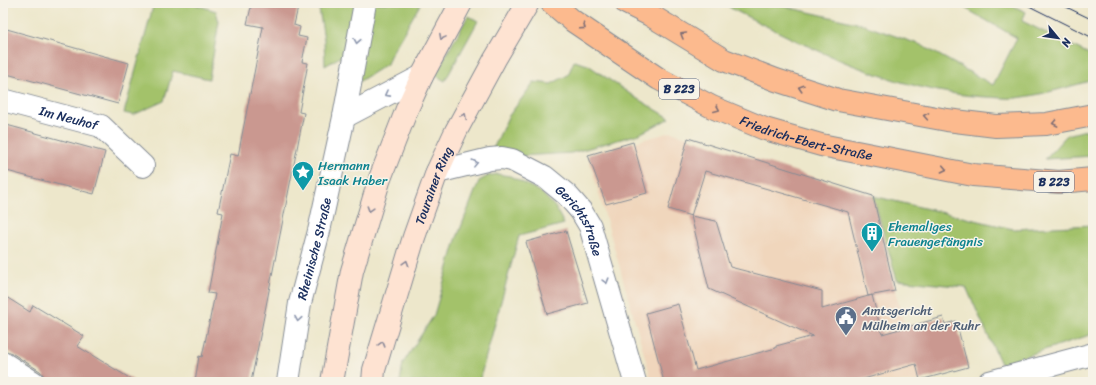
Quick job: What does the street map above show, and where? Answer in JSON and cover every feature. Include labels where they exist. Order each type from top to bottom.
[{"type":"main road","points":[[332,382],[352,271],[379,181],[407,109],[422,76],[461,3]]},
{"type":"main road","name":"Tourainer Ring","points":[[373,382],[374,370],[414,237],[437,172],[456,131],[528,3]]},
{"type":"main road","name":"Friedrich-Ebert-Straße","points":[[552,3],[572,21],[660,79],[712,107],[765,129],[821,145],[973,175],[1059,182],[1093,179]]},
{"type":"main road","points":[[626,3],[648,9],[724,60],[776,80],[838,100],[947,120],[996,126],[1046,124],[1093,115]]},
{"type":"street","name":"Rheinische Straße","points":[[288,382],[300,303],[320,231],[344,117],[365,3]]},
{"type":"street","points":[[344,117],[422,76]]},
{"type":"street","name":"Im Neuhof","points":[[3,100],[101,126],[143,166]]},
{"type":"street","name":"Gerichtstraße","points":[[437,172],[490,159],[502,158],[512,160],[545,177],[567,195],[581,211],[590,226],[635,382]]},
{"type":"street","points":[[989,382],[1093,354]]},
{"type":"street","points":[[3,363],[33,382]]},
{"type":"shaded area","points":[[671,132],[873,196],[895,291],[920,380],[913,382],[652,382],[588,155]]},
{"type":"green space","points":[[154,3],[190,3],[216,11],[219,22],[209,79],[173,71],[164,101],[133,115],[124,113]]},
{"type":"green space","points":[[318,3],[421,3],[390,56],[387,64],[360,81],[340,57],[325,66],[324,39]]},
{"type":"green space","points":[[724,3],[769,3],[861,24],[921,45],[993,85],[1017,38],[956,3],[1007,3],[1026,12],[1022,21],[1093,56],[1093,80],[1045,93],[1012,98],[952,93],[919,87],[887,78],[824,53],[732,9]]},
{"type":"green space","points":[[468,16],[478,21],[445,81],[435,75]]},
{"type":"green space","points":[[574,61],[588,65],[636,98],[670,118],[639,134],[571,153],[521,156],[493,149],[508,117],[534,82],[551,84],[568,75]]},
{"type":"green space","points":[[1093,128],[1093,156],[1045,159],[1067,135]]},
{"type":"green space","points":[[497,174],[510,176],[541,192],[555,207],[564,224],[519,236],[479,382],[400,382],[403,363],[434,315],[456,240],[479,181],[488,176]]},
{"type":"green space","points":[[873,196],[1013,229],[1093,225],[1093,334],[1001,364],[966,287],[897,280]]},
{"type":"building","points":[[252,3],[299,3],[294,25],[300,27],[298,36],[307,38],[302,62],[308,63],[299,112],[304,113],[251,382],[195,382],[199,356],[202,357],[215,294],[208,293],[223,213],[218,212],[230,154],[238,156],[263,27],[247,24]]},
{"type":"building","points":[[3,28],[129,63],[118,104],[3,73]]},
{"type":"building","points":[[3,124],[105,152],[94,194],[3,170]]},
{"type":"building","name":"Ehemaliges Frauengefängnis","points":[[688,138],[873,196],[895,291],[868,296],[848,212],[705,171],[691,216],[668,209]]},
{"type":"building","points":[[633,142],[647,193],[606,204],[588,155]]},
{"type":"building","points":[[691,216],[716,221],[730,267],[822,291],[822,309],[872,295],[882,334],[943,317],[945,324],[956,321],[968,367],[920,380],[916,364],[853,382],[664,382],[646,313],[678,304],[696,370],[813,336],[709,289]]},
{"type":"building","points":[[566,231],[588,303],[547,314],[526,242]]},
{"type":"building","points":[[3,295],[30,312],[33,305],[84,336],[77,346],[136,382],[45,382],[44,376],[40,371],[10,352],[3,351]]},
{"type":"tram line","points":[[1023,3],[1093,38]]},
{"type":"tram line","points":[[1058,3],[1093,20]]},
{"type":"place","name":"Hermann Isaak Haber","points":[[303,192]]},
{"type":"place","name":"Ehemaliges Frauengefängnis","points":[[872,252]]},
{"type":"place","name":"Amtsgericht Mülheim an der Ruhr","points":[[846,336]]}]
